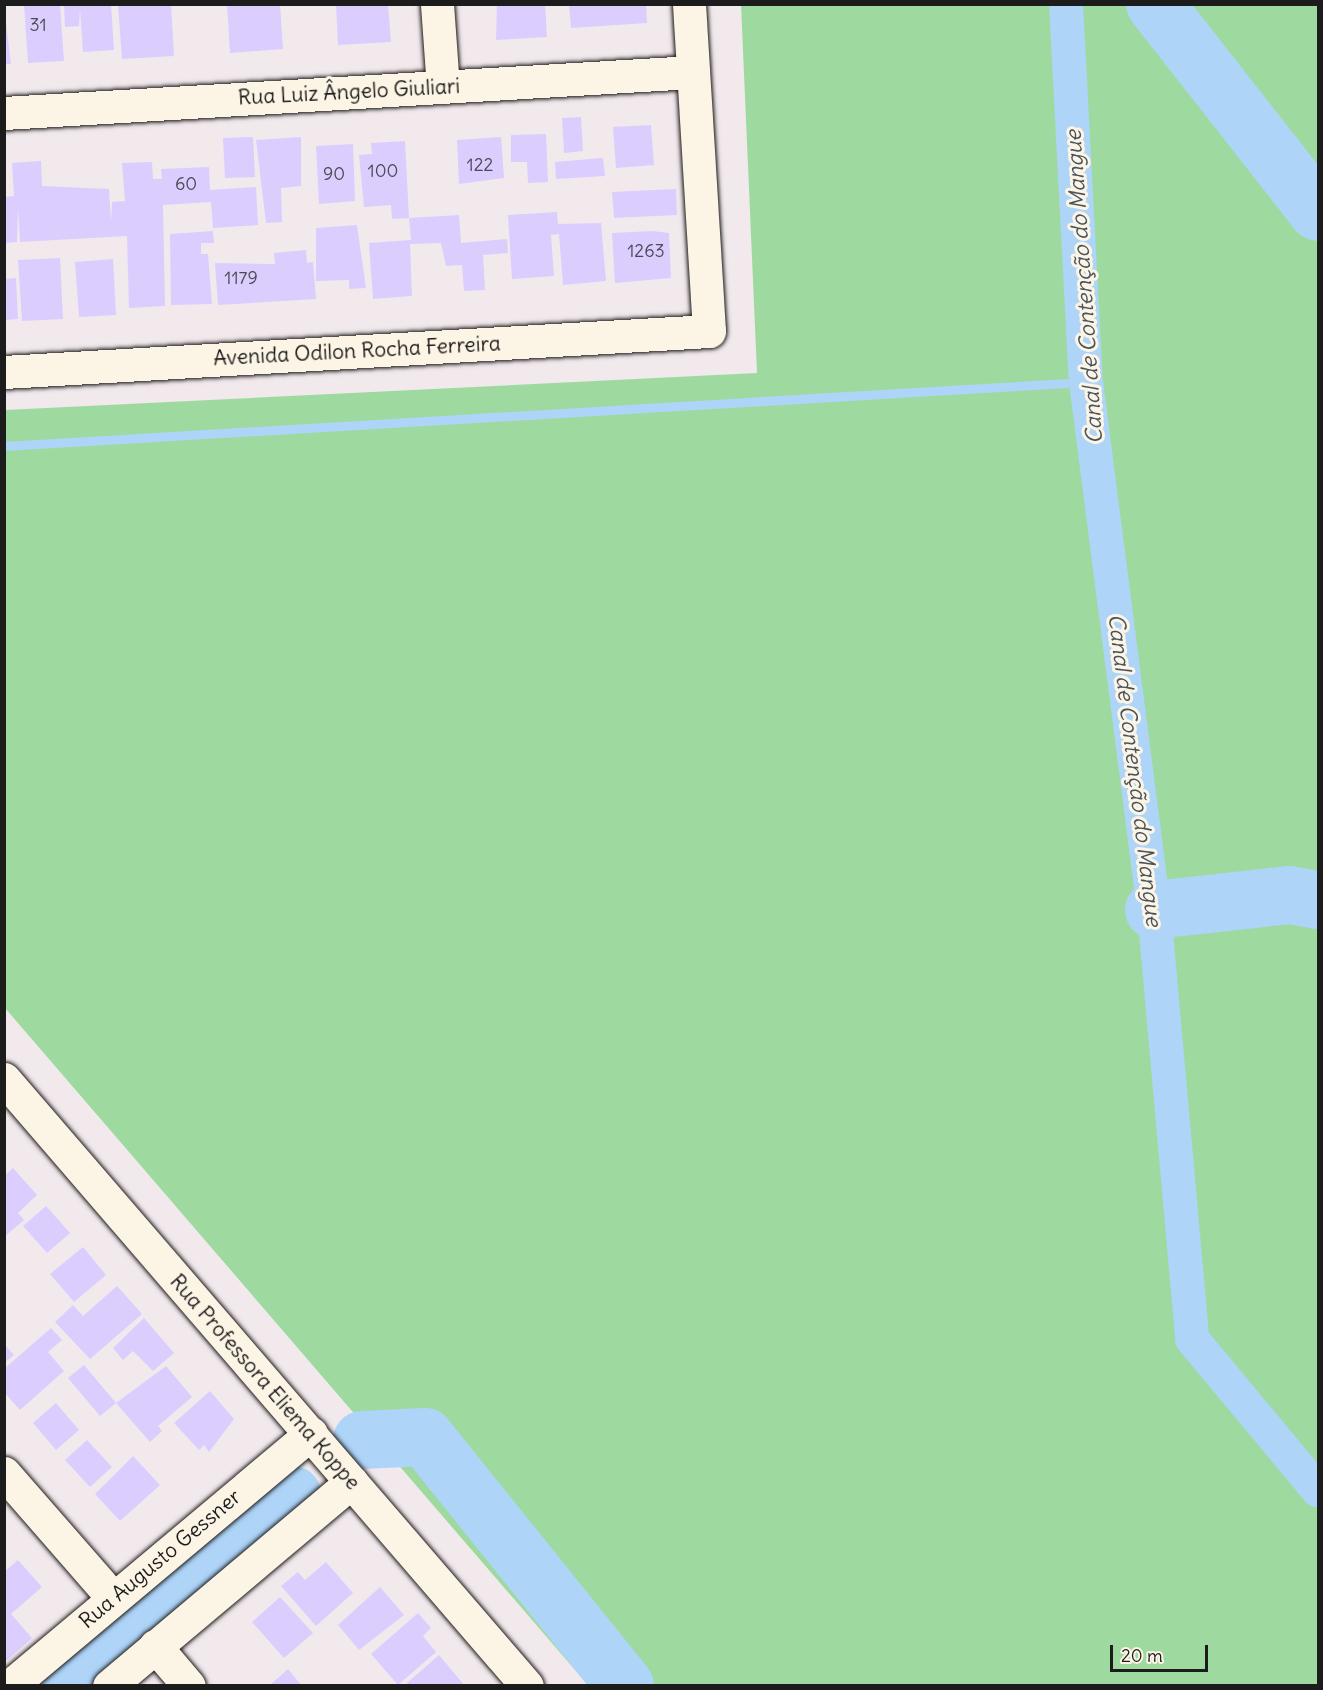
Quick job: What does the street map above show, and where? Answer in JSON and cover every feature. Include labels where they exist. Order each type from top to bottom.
[{"type":"street","points":[[437,4],[443,87]]},
{"type":"street","points":[[690,4],[693,72]]},
{"type":"street","name":"Rua Luiz Ângelo Giuliari","points":[[4,113],[693,72]]},
{"type":"street","name":"Avenida Odilon Rocha Ferreira","points":[[4,372],[709,331],[693,72]]},
{"type":"street","name":"Rua Professora Eliema Koppe","points":[[4,1079],[311,1433],[526,1686]]},
{"type":"street","name":"Rua Augusto Gessner","points":[[10,1686],[311,1433]]},
{"type":"street","points":[[4,1473],[113,1598]]},
{"type":"street","points":[[109,1686],[351,1482]]},
{"type":"street","points":[[155,1646],[189,1686]]},
{"type":"green space","points":[[741,5],[1318,5],[1318,1685],[588,1685],[5,1008],[5,410],[757,373]]},
{"type":"building","points":[[24,4],[60,4],[64,61],[28,63]]},
{"type":"building","points":[[64,4],[111,4],[114,50],[83,52],[80,9],[79,26],[65,27]]},
{"type":"building","points":[[171,4],[174,56],[122,59],[118,5]]},
{"type":"building","points":[[227,4],[280,4],[283,49],[230,53]]},
{"type":"building","points":[[336,4],[388,4],[391,42],[338,45]]},
{"type":"building","points":[[497,4],[545,4],[547,37],[496,40]]},
{"type":"building","points":[[569,4],[646,4],[647,23],[571,28]]},
{"type":"building","points":[[4,6],[11,64],[4,64]]},
{"type":"building","points":[[581,117],[583,151],[564,153],[562,118]]},
{"type":"building","points":[[651,125],[654,165],[616,168],[613,127]]},
{"type":"building","points":[[546,134],[548,182],[528,183],[527,162],[511,162],[511,135]]},
{"type":"building","points":[[253,137],[255,177],[225,178],[223,138]]},
{"type":"building","points":[[301,137],[301,186],[281,188],[282,222],[266,223],[256,140]]},
{"type":"building","points":[[501,137],[504,178],[459,184],[457,140]]},
{"type":"building","points":[[405,141],[409,218],[392,219],[391,205],[364,207],[359,155],[372,154],[371,143]]},
{"type":"building","points":[[353,144],[355,201],[319,204],[316,146]]},
{"type":"building","points":[[603,158],[605,176],[556,179],[555,162]]},
{"type":"building","points":[[41,161],[42,186],[109,189],[111,221],[112,202],[125,201],[122,163],[152,162],[153,179],[162,179],[161,169],[209,167],[210,190],[256,187],[258,225],[213,228],[211,202],[163,205],[165,306],[129,308],[127,236],[20,242],[18,207],[17,242],[4,243],[4,197],[14,196],[12,163]]},
{"type":"building","points":[[676,189],[677,215],[614,218],[612,192]]},
{"type":"building","points":[[557,212],[558,224],[601,223],[606,281],[563,285],[559,234],[551,235],[554,276],[512,279],[508,215]]},
{"type":"building","points":[[459,215],[461,243],[507,239],[508,253],[483,255],[485,290],[464,291],[462,265],[446,266],[441,243],[410,244],[412,296],[373,299],[369,243],[411,240],[409,218]]},
{"type":"building","points":[[357,225],[366,288],[349,289],[349,280],[316,281],[316,228]]},
{"type":"building","points":[[213,231],[214,243],[201,243],[201,254],[208,254],[212,304],[171,305],[170,234]]},
{"type":"building","points":[[652,231],[669,233],[671,278],[615,283],[612,233]]},
{"type":"building","points":[[306,250],[307,263],[313,262],[316,299],[218,305],[215,263],[275,264],[274,253]]},
{"type":"building","points":[[60,258],[63,319],[22,321],[18,260]]},
{"type":"building","points":[[113,259],[116,315],[79,317],[75,262]]},
{"type":"building","points":[[16,278],[18,319],[4,320],[4,279]]},
{"type":"building","points":[[13,1168],[37,1195],[18,1213],[24,1220],[4,1237],[4,1176]]},
{"type":"building","points":[[46,1206],[70,1233],[47,1253],[23,1226]]},
{"type":"building","points":[[83,1247],[106,1275],[74,1302],[50,1274]]},
{"type":"building","points":[[117,1286],[142,1314],[90,1359],[55,1322],[73,1305],[83,1316]]},
{"type":"building","points":[[144,1318],[174,1353],[153,1371],[133,1351],[123,1360],[113,1348]]},
{"type":"building","points":[[51,1328],[62,1340],[48,1352],[64,1371],[20,1410],[4,1392],[4,1369]]},
{"type":"building","points":[[4,1344],[14,1355],[4,1363]]},
{"type":"building","points":[[84,1365],[116,1403],[100,1416],[68,1378]]},
{"type":"building","points":[[166,1366],[192,1397],[158,1426],[162,1431],[150,1442],[116,1403]]},
{"type":"building","points":[[210,1391],[234,1419],[209,1452],[204,1445],[199,1450],[174,1423]]},
{"type":"building","points":[[56,1403],[79,1430],[56,1450],[33,1423]]},
{"type":"building","points":[[87,1440],[112,1467],[90,1487],[65,1460]]},
{"type":"building","points":[[133,1456],[160,1485],[120,1521],[95,1494]]},
{"type":"building","points":[[18,1560],[42,1587],[11,1614],[32,1638],[6,1661],[4,1572]]},
{"type":"building","points":[[326,1562],[353,1593],[316,1626],[281,1586],[298,1572],[305,1580]]},
{"type":"building","points":[[380,1587],[404,1615],[359,1650],[338,1625]]},
{"type":"building","points":[[280,1597],[313,1633],[284,1658],[252,1622]]},
{"type":"building","points":[[418,1613],[431,1628],[423,1636],[436,1652],[398,1685],[371,1654]]},
{"type":"building","points":[[439,1655],[465,1686],[409,1686],[407,1683]]},
{"type":"building","points":[[288,1669],[302,1686],[269,1686]]},
{"type":"waterway","name":"Canal de Contenção do Mangue","points":[[1066,4],[1086,382],[1154,910],[1192,1339],[1318,1490]]},
{"type":"waterway","points":[[1155,4],[1318,212]]},
{"type":"waterway","points":[[4,446],[1086,382]]},
{"type":"waterway","points":[[1154,910],[1289,895],[1318,900]]},
{"type":"waterway","points":[[362,1440],[425,1437],[625,1686]]},
{"type":"waterway","points":[[65,1686],[293,1495]]}]
